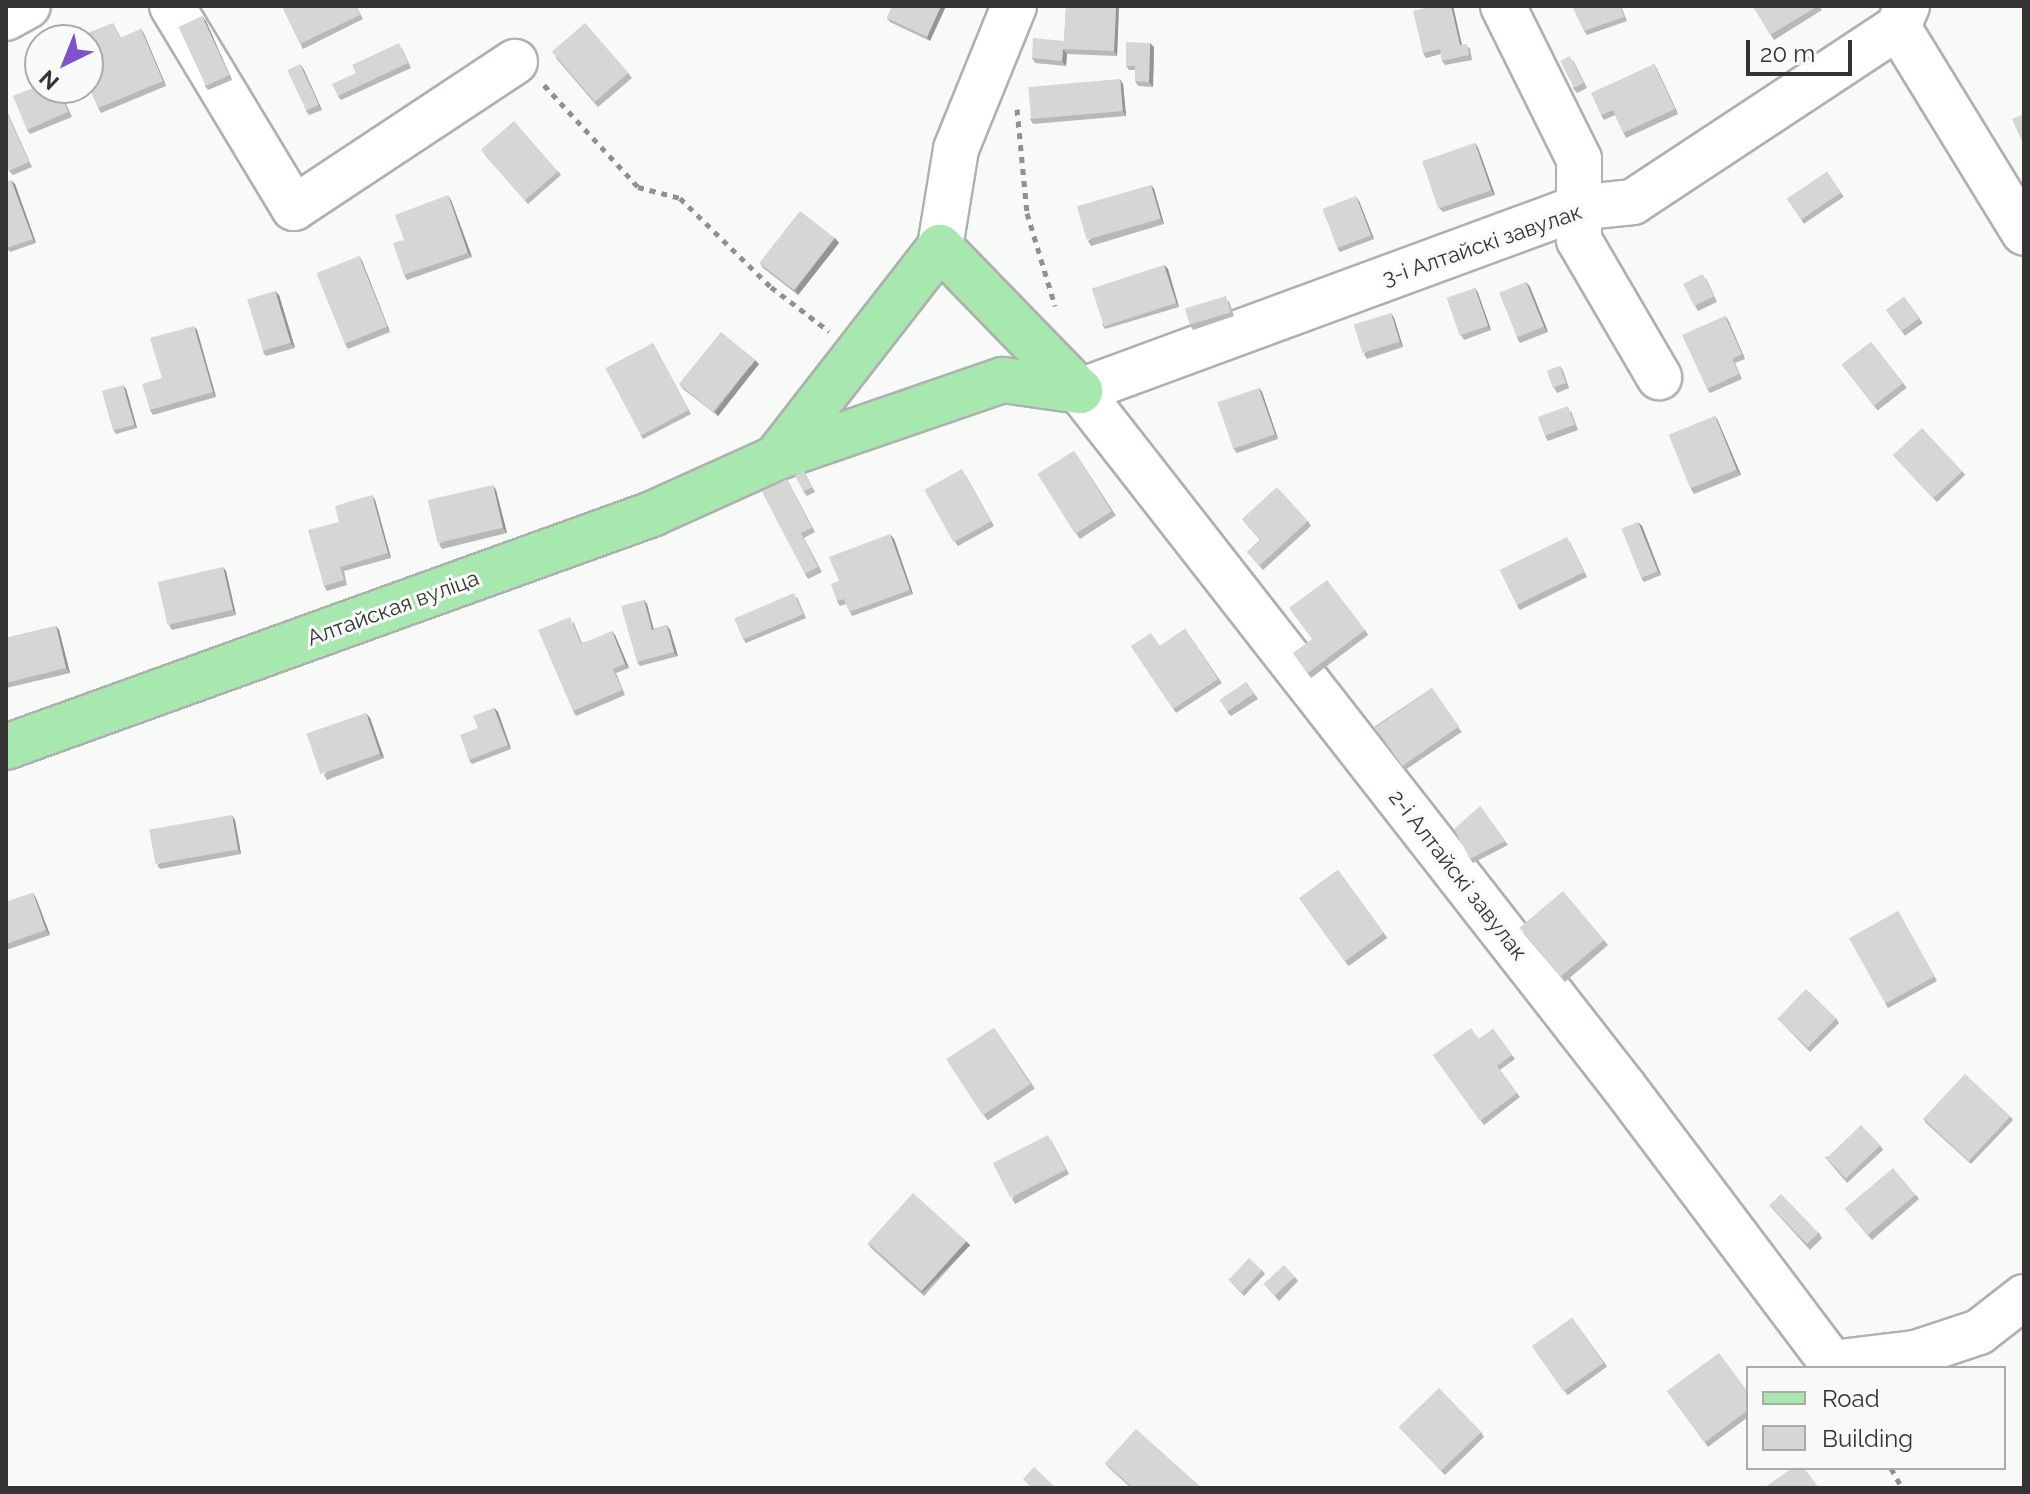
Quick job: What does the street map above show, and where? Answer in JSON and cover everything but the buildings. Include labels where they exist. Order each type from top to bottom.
[{"type":"main road","name":"Алтайская вуліца","points":[[776,458],[940,247]]},
{"type":"main road","points":[[940,247],[1080,391]]},
{"type":"main road","name":"Алтайская вуліца","points":[[6,747],[652,514],[776,458],[1003,380],[1080,391]]},
{"type":"street","points":[[6,18],[28,6]]},
{"type":"street","points":[[172,6],[294,208],[515,62]]},
{"type":"street","name":"Алтайская вуліца","points":[[940,247],[956,149],[1014,6]]},
{"type":"street","points":[[1503,6],[1579,159],[1579,240],[1659,377]]},
{"type":"street","name":"3-і Алтайскі завулак","points":[[1080,391],[1577,208],[1633,202],[1902,17],[2024,233]]},
{"type":"street","name":"2-і Алтайскі завулак","points":[[1080,391],[1624,1087],[1832,1363],[1916,1353],[1979,1332],[2024,1297]]},
{"type":"path","points":[[515,62],[545,86],[638,187],[680,198],[771,287],[857,354]]},
{"type":"path","points":[[1017,101],[1027,213],[1058,317]]},
{"type":"path","points":[[1892,1470],[1902,1488]]}]
